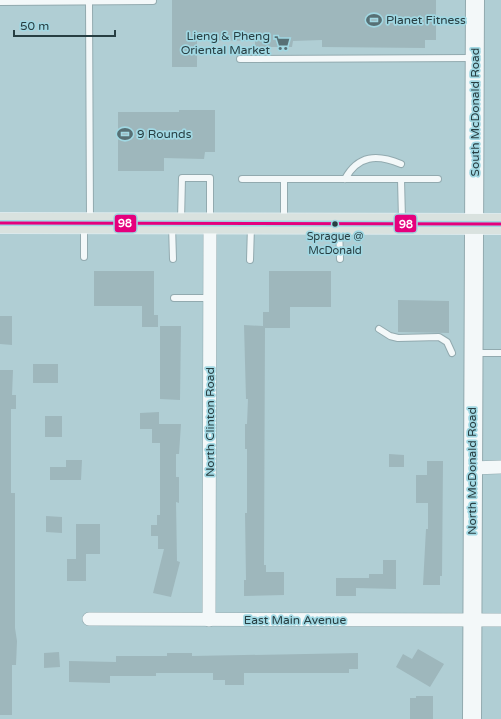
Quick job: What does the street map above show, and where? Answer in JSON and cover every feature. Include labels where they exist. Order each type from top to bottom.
[{"type":"main road","points":[[0,223],[501,224]]},
{"type":"street","name":"South McDonald Road","points":[[474,224],[475,0]]},
{"type":"street","name":"North Clinton Road","points":[[209,620],[210,224]]},
{"type":"street","name":"North McDonald Road","points":[[472,719],[474,224]]},
{"type":"street","points":[[472,468],[501,467]]},
{"type":"street","name":"East Main Avenue","points":[[89,619],[501,620]]},
{"type":"lane","points":[[0,2],[153,1]]},
{"type":"lane","points":[[84,257],[87,224],[89,2]]},
{"type":"lane","points":[[240,59],[475,58]]},
{"type":"lane","points":[[345,179],[352,167],[369,158],[380,158],[401,164]]},
{"type":"lane","points":[[173,259],[182,178],[210,178],[210,224]]},
{"type":"lane","points":[[242,179],[438,179]]},
{"type":"lane","points":[[284,179],[284,224]]},
{"type":"lane","points":[[401,179],[402,224]]},
{"type":"lane","points":[[250,260],[251,224]]},
{"type":"lane","points":[[339,224],[340,259]]},
{"type":"lane","points":[[174,298],[210,298]]},
{"type":"lane","points":[[380,329],[390,336],[398,338],[439,337],[447,342],[452,353]]},
{"type":"lane","points":[[473,353],[501,353]]},
{"type":"building","points":[[172,0],[436,0],[436,40],[425,40],[425,48],[322,47],[322,40],[293,41],[292,47],[255,47],[255,41],[197,40],[197,67],[172,67]]},
{"type":"building","points":[[179,110],[215,110],[215,152],[205,152],[204,159],[164,158],[164,171],[118,171],[118,112],[179,112]]},
{"type":"building","points":[[94,271],[154,271],[154,315],[158,315],[158,327],[142,327],[142,306],[94,306]]},
{"type":"building","points":[[269,271],[331,271],[331,307],[290,307],[290,328],[265,328],[264,565],[266,565],[266,572],[284,572],[284,595],[244,596],[244,580],[246,580],[245,513],[247,513],[247,449],[245,449],[245,424],[247,424],[248,399],[246,399],[244,325],[263,326],[263,312],[269,312]]},
{"type":"building","points":[[398,300],[449,301],[449,333],[398,332]]},
{"type":"building","points":[[0,316],[12,316],[12,345],[0,344]]},
{"type":"building","points":[[160,326],[181,326],[180,400],[160,399]]},
{"type":"building","points":[[33,364],[58,364],[58,383],[33,383]]},
{"type":"building","points":[[0,370],[13,370],[12,395],[16,395],[16,409],[11,409],[11,493],[15,493],[15,628],[17,641],[16,665],[12,665],[12,715],[0,715]]},
{"type":"building","points":[[159,412],[159,424],[181,424],[179,454],[176,454],[176,477],[179,477],[179,503],[176,502],[177,561],[180,562],[171,597],[153,593],[164,549],[158,549],[158,536],[151,536],[151,525],[157,525],[157,515],[160,515],[160,443],[152,443],[152,429],[140,429],[140,413]]},
{"type":"building","points":[[45,416],[62,416],[62,437],[45,437]]},
{"type":"building","points":[[389,454],[404,455],[404,467],[389,467]]},
{"type":"building","points":[[66,460],[82,460],[81,480],[50,480],[50,467],[66,467]]},
{"type":"building","points":[[427,461],[443,461],[442,576],[440,576],[440,585],[423,585],[426,529],[428,529],[428,503],[416,503],[416,475],[427,475]]},
{"type":"building","points":[[46,516],[62,517],[62,533],[46,532]]},
{"type":"building","points":[[76,524],[100,524],[100,554],[86,554],[86,581],[67,581],[67,559],[76,559]]},
{"type":"building","points":[[383,560],[396,560],[396,589],[356,588],[356,596],[336,596],[336,578],[369,578],[369,574],[383,574]]},
{"type":"building","points":[[418,649],[444,664],[430,687],[396,667],[403,654],[412,659]]},
{"type":"building","points":[[59,652],[60,667],[44,668],[44,653]]},
{"type":"building","points":[[167,653],[192,653],[192,656],[358,653],[358,669],[349,669],[349,673],[244,673],[244,685],[225,685],[225,680],[213,680],[213,673],[156,673],[156,676],[110,676],[110,683],[69,682],[69,661],[116,662],[116,656],[167,656]]},
{"type":"building","points":[[416,696],[433,696],[433,719],[410,719],[410,698],[416,698]]},
{"type":"transit line","name":"98","points":[[0,223],[501,224]]},
{"type":"place","name":"Planet Fitness","points":[[374,20]]},
{"type":"place","name":"Lieng & Pheng Oriental Market","points":[[282,43]]},
{"type":"place","name":"9 Rounds","points":[[125,134]]},
{"type":"place","name":"Sprague @ McDonald","points":[[335,224]]}]
